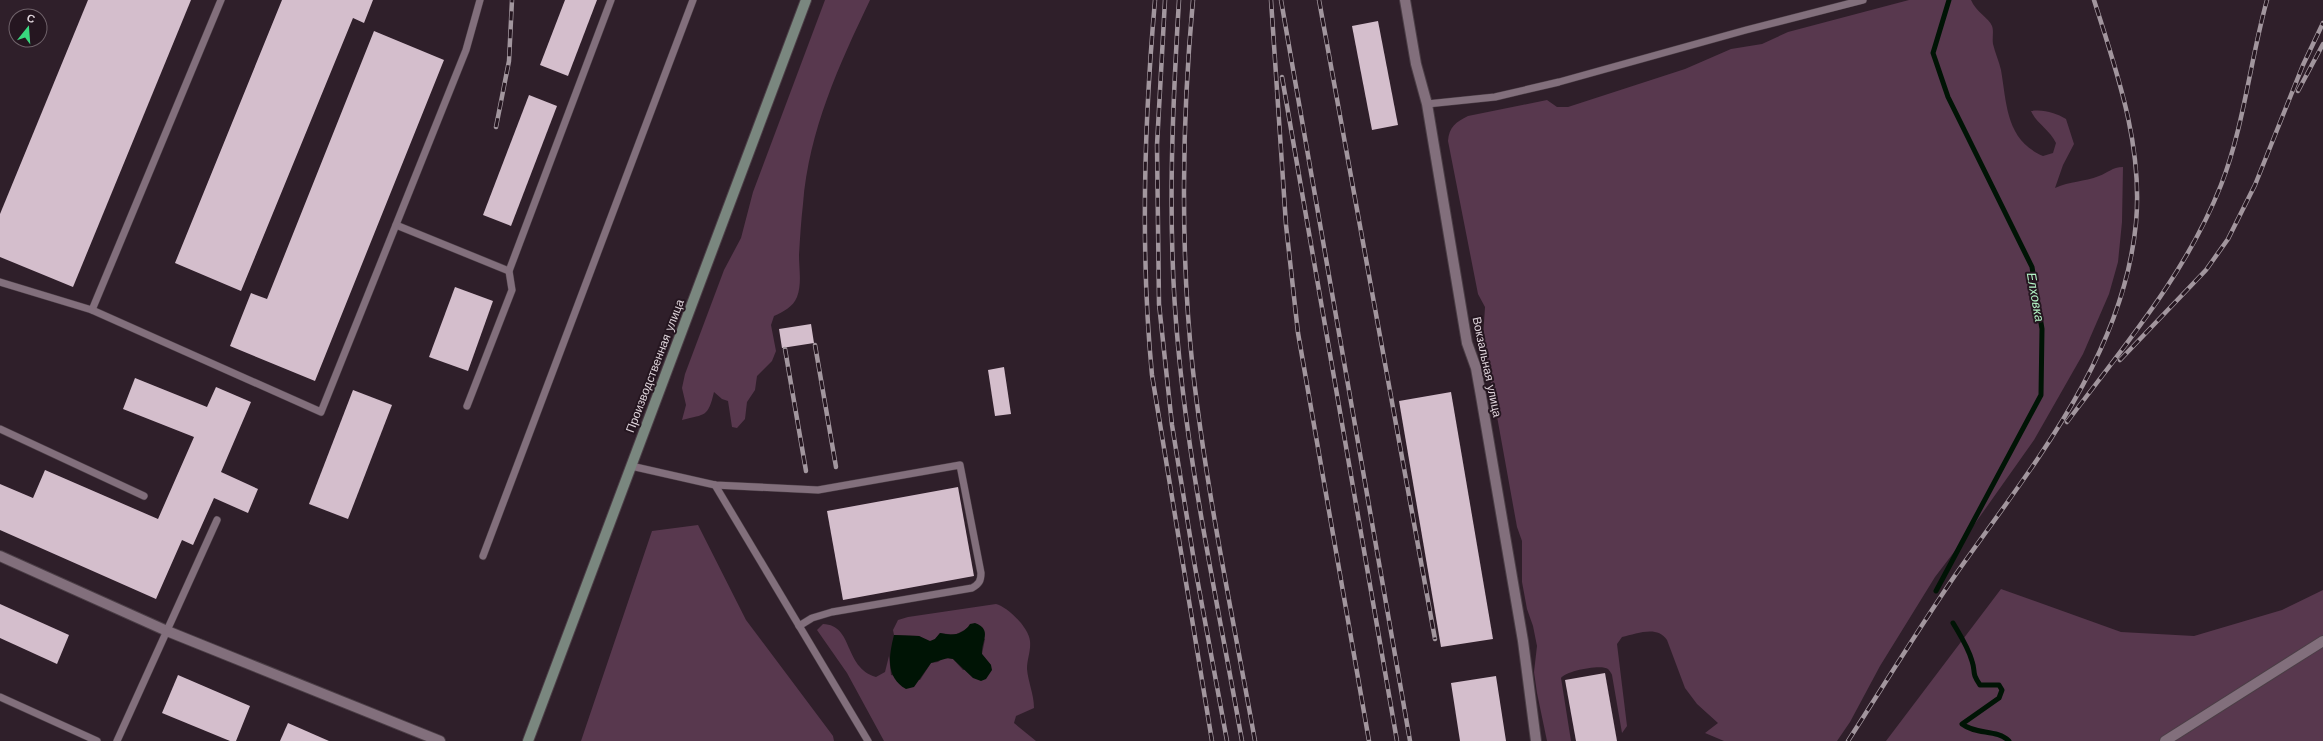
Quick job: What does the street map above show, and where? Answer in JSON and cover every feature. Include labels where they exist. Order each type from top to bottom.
[{"type":"main road","name":"Производственная улица","points":[[528,741],[806,0]]},
{"type":"street","name":"Вокзальная улица","points":[[1404,0],[1416,64],[1427,104],[1459,302],[1467,343],[1476,368],[1481,396],[1523,641],[1536,741]]},
{"type":"street","points":[[0,556],[167,631],[440,741]]},
{"type":"street","points":[[2165,741],[2323,641]]},
{"type":"lane","points":[[92,310],[221,0]]},
{"type":"lane","points":[[0,282],[92,310],[321,412],[466,50],[480,0]]},
{"type":"lane","points":[[467,406],[512,290],[509,271],[611,0]]},
{"type":"lane","points":[[484,556],[693,0]]},
{"type":"lane","points":[[1427,104],[1495,97],[1559,82],[1863,0]]},
{"type":"lane","points":[[396,224],[509,271]]},
{"type":"lane","points":[[0,429],[144,496]]},
{"type":"lane","points":[[631,466],[714,485],[830,490],[960,465],[981,572],[981,580],[978,585],[972,588],[832,612],[812,618],[799,626]]},
{"type":"lane","points":[[714,485],[868,741]]},
{"type":"lane","points":[[117,741],[217,520]]},
{"type":"lane","points":[[0,696],[97,741]]},
{"type":"shaded area","points":[[825,0],[870,0],[847,49],[827,99],[812,150],[806,177],[802,210],[799,255],[799,292],[795,301],[790,306],[774,316],[771,325],[776,351],[772,361],[757,376],[755,390],[747,402],[745,419],[737,428],[732,427],[728,401],[722,399],[714,392],[710,406],[705,413],[696,417],[682,420],[686,405],[682,388],[685,374],[724,270],[741,238],[753,192]]},
{"type":"shaded area","points":[[1909,0],[1971,0],[1976,8],[1988,20],[1993,28],[1993,44],[2001,70],[2010,120],[2022,141],[2031,149],[2043,156],[2053,153],[2056,143],[2031,111],[2050,112],[2066,119],[2074,144],[2063,165],[2055,188],[2093,178],[2113,169],[2123,167],[2122,222],[2118,262],[2109,294],[2083,354],[2034,440],[1964,539],[1935,577],[1880,666],[1850,722],[1837,741],[1724,741],[1705,733],[1718,723],[1697,704],[1685,688],[1667,640],[1663,635],[1658,633],[1646,632],[1622,637],[1617,644],[1627,726],[1622,733],[1612,674],[1608,669],[1598,667],[1569,673],[1561,678],[1571,741],[1547,741],[1534,672],[1537,646],[1533,626],[1527,609],[1522,582],[1522,541],[1517,527],[1483,339],[1485,307],[1478,294],[1448,141],[1450,132],[1460,120],[1468,116],[1547,100],[1557,107],[1568,107],[1685,69],[1731,49],[1762,44],[1788,32]]},
{"type":"shaded area","points":[[698,525],[746,620],[833,736],[834,741],[581,741],[652,531]]},
{"type":"shaded area","points":[[2001,589],[2121,632],[2194,636],[2282,610],[2323,590],[2323,741],[1886,741]]},
{"type":"shaded area","points":[[996,604],[1012,614],[1022,624],[1029,636],[1030,645],[1027,669],[1034,708],[1016,716],[1014,723],[1036,741],[884,741],[847,673],[817,630],[823,624],[833,626],[840,631],[858,665],[866,672],[876,677],[885,672],[889,656],[891,675],[920,680],[931,663],[938,662],[943,658],[953,659],[963,670],[991,665],[982,654],[985,639],[968,628],[955,635],[940,633],[930,642],[919,636],[894,635],[893,630],[898,620],[908,617]]},
{"type":"shaded area","points":[[975,623],[984,629],[985,632],[982,654],[991,665],[992,670],[986,679],[981,681],[973,678],[953,659],[948,658],[931,663],[914,687],[906,689],[899,684],[890,665],[894,635],[919,636],[930,641],[935,639],[940,633],[957,634],[967,628],[970,624]]},
{"type":"building","points":[[88,0],[191,0],[73,287],[0,257],[0,214]]},
{"type":"building","points":[[282,0],[373,0],[364,23],[353,18],[241,291],[175,263]]},
{"type":"building","points":[[565,0],[597,0],[568,76],[540,65]]},
{"type":"building","points":[[1378,21],[1398,125],[1372,130],[1352,26]]},
{"type":"building","points":[[374,31],[444,60],[315,381],[230,346],[251,293],[267,299]]},
{"type":"building","points":[[529,95],[557,106],[511,226],[483,215]]},
{"type":"building","points":[[455,287],[493,301],[468,371],[429,357]]},
{"type":"building","points":[[811,324],[814,343],[782,348],[779,329]]},
{"type":"building","points":[[1004,367],[1011,414],[995,416],[988,370]]},
{"type":"building","points":[[135,378],[207,407],[216,387],[251,402],[221,472],[258,489],[248,513],[214,498],[193,545],[182,540],[156,599],[0,530],[0,484],[33,498],[45,470],[158,519],[194,437],[123,409]]},
{"type":"building","points":[[353,390],[392,405],[348,519],[309,504]]},
{"type":"building","points":[[1451,392],[1493,639],[1441,647],[1399,401]]},
{"type":"building","points":[[958,487],[974,576],[843,600],[827,511]]},
{"type":"building","points":[[0,604],[69,635],[57,664],[0,638]]},
{"type":"building","points":[[1605,673],[1617,741],[1576,741],[1565,680]]},
{"type":"building","points":[[178,675],[250,706],[236,741],[230,741],[162,713]]},
{"type":"building","points":[[1496,676],[1506,741],[1460,741],[1451,683]]},
{"type":"building","points":[[288,723],[329,741],[280,741]]},
{"type":"waterway","name":"Елховка","points":[[1936,591],[2041,395],[2042,329],[2032,267],[1948,97],[1933,53],[1949,0]]},
{"type":"waterway","name":"Елховка","points":[[1953,623],[1964,641],[1977,681],[1980,685],[1999,685],[2002,690],[1999,698],[1962,724],[1974,730],[1999,735],[2009,741]]},
{"type":"railway","points":[[496,127],[509,61],[512,0]]},
{"type":"railway","points":[[1155,0],[1146,141],[1145,234],[1148,328],[1152,375],[1212,741]]},
{"type":"railway","points":[[1165,0],[1157,145],[1159,304],[1172,425],[1195,567],[1227,741]]},
{"type":"railway","points":[[1179,0],[1174,86],[1172,172],[1173,259],[1178,345],[1183,395],[1197,494],[1242,741]]},
{"type":"railway","points":[[1193,0],[1189,45],[1184,186],[1184,233],[1189,326],[1193,371],[1206,464],[1221,556],[1255,741]]},
{"type":"railway","points":[[1271,0],[1286,225],[1298,333],[1369,741]]},
{"type":"railway","points":[[1281,0],[1410,741]]},
{"type":"railway","points":[[1319,0],[1435,639]]},
{"type":"railway","points":[[1848,741],[1942,594],[2042,452],[2069,409],[2093,365],[2113,320],[2128,272],[2136,223],[2136,166],[2132,137],[2119,82],[2094,0]]},
{"type":"railway","points":[[2067,422],[2132,337],[2172,279],[2207,218],[2221,185],[2236,140],[2267,0]]},
{"type":"railway","points":[[2120,360],[2206,270],[2228,239],[2255,185],[2303,65],[2323,23]]},
{"type":"railway","points":[[2298,91],[2323,44]]},
{"type":"railway","points":[[1282,77],[1397,741]]},
{"type":"railway","points":[[815,345],[836,467]]},
{"type":"railway","points":[[785,349],[806,471]]}]
